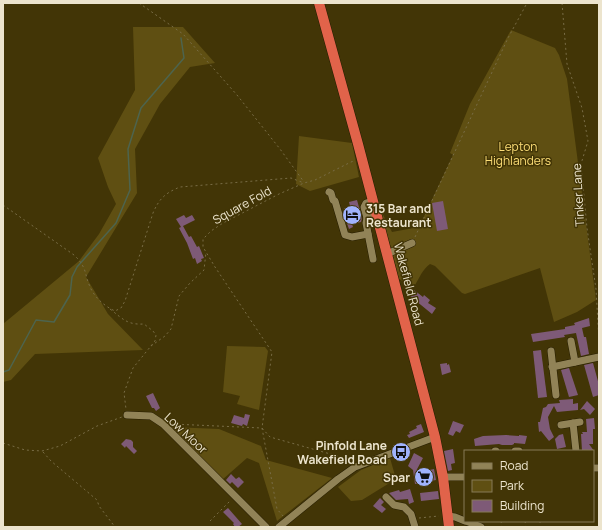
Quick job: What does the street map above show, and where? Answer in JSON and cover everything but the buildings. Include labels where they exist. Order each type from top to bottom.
[{"type":"highway","name":"Wakefield Road","points":[[319,3],[363,159],[436,437],[443,477],[449,527]]},
{"type":"street","points":[[330,192],[336,201],[345,235],[352,237],[368,234]]},
{"type":"street","points":[[373,259],[364,207],[366,203],[374,201]]},
{"type":"street","points":[[367,218],[377,216]]},
{"type":"street","points":[[387,254],[412,243]]},
{"type":"street","points":[[570,341],[575,362]]},
{"type":"street","points":[[551,351],[556,395]]},
{"type":"street","points":[[552,367],[599,357]]},
{"type":"street","name":"Low Moor","points":[[127,415],[151,416],[164,424],[266,527]]},
{"type":"street","points":[[561,425],[576,423],[576,450]]},
{"type":"street","points":[[279,527],[355,467],[436,437]]},
{"type":"street","points":[[443,477],[464,477]]},
{"type":"street","points":[[386,497],[394,505],[404,507],[411,514],[415,527]]},
{"type":"street","points":[[448,515],[464,520]]},
{"type":"street","points":[[468,522],[481,527]]},
{"type":"path","points":[[139,3],[183,34],[237,95],[280,149],[304,183]]},
{"type":"path","points":[[412,243],[504,45],[527,3]]},
{"type":"path","name":"Tinker Lane","points":[[562,3],[567,64],[582,108],[588,141],[582,164],[587,228],[596,289],[599,341]]},
{"type":"path","points":[[107,307],[115,311],[121,308],[126,301],[152,213],[158,202],[168,192],[180,187],[291,178],[304,183],[314,180],[350,162],[363,159]]},
{"type":"path","name":"Square Fold","points":[[206,252],[203,247],[203,239],[211,231],[272,197],[304,183]]},
{"type":"path","points":[[3,205],[74,255],[81,262],[91,289],[107,307],[127,322],[134,325],[144,324],[156,335],[155,341],[133,368],[124,392],[127,415],[97,426],[60,446],[42,451],[25,450],[3,443]]},
{"type":"path","points":[[149,347],[165,336],[171,329],[179,296],[204,270],[206,252]]},
{"type":"path","points":[[206,252],[272,352],[262,428],[277,510],[286,520]]},
{"type":"path","points":[[164,424],[262,428],[270,437],[341,457],[355,467]]},
{"type":"path","points":[[42,451],[51,461],[97,500],[99,506],[115,527]]},
{"type":"path","points":[[210,521],[235,496]]},
{"type":"path","points":[[417,518],[448,515]]},
{"type":"green space","points":[[133,27],[183,27],[215,63],[190,67],[160,104],[135,149],[137,193],[86,277],[108,314],[143,350],[35,354],[11,380],[3,382],[3,324],[79,261],[99,234],[116,204],[108,187],[98,158],[135,90]]},
{"type":"green space","name":"Lepton Highlanders","points":[[511,30],[555,48],[559,55],[567,79],[596,300],[577,312],[554,322],[540,268],[465,294],[462,293],[435,266],[430,264],[423,271],[415,285],[406,283],[399,279],[381,211],[392,232],[419,227],[453,155],[455,156],[450,153],[470,104]]},
{"type":"green space","points":[[299,136],[352,143],[359,177],[310,191],[296,184]]},
{"type":"green space","points":[[227,346],[265,347],[268,351],[259,410],[237,404],[240,396],[223,392]]},
{"type":"green space","points":[[171,427],[219,429],[261,446],[266,460],[332,478],[277,521],[259,463],[247,458],[222,480]]},
{"type":"green space","points":[[390,458],[396,479],[362,500],[351,501],[338,487],[361,470]]},
{"type":"waterway","points":[[3,372],[9,370],[36,320],[54,322],[70,295],[72,277],[77,267],[116,223],[130,190],[128,149],[141,108],[184,58],[181,38]]},
{"type":"place","name":"315 Bar and Restaurant","points":[[352,215]]},
{"type":"place","name":"Pinfold Lane Wakefield Road","points":[[401,452]]},
{"type":"place","name":"Spar","points":[[424,477]]}]
